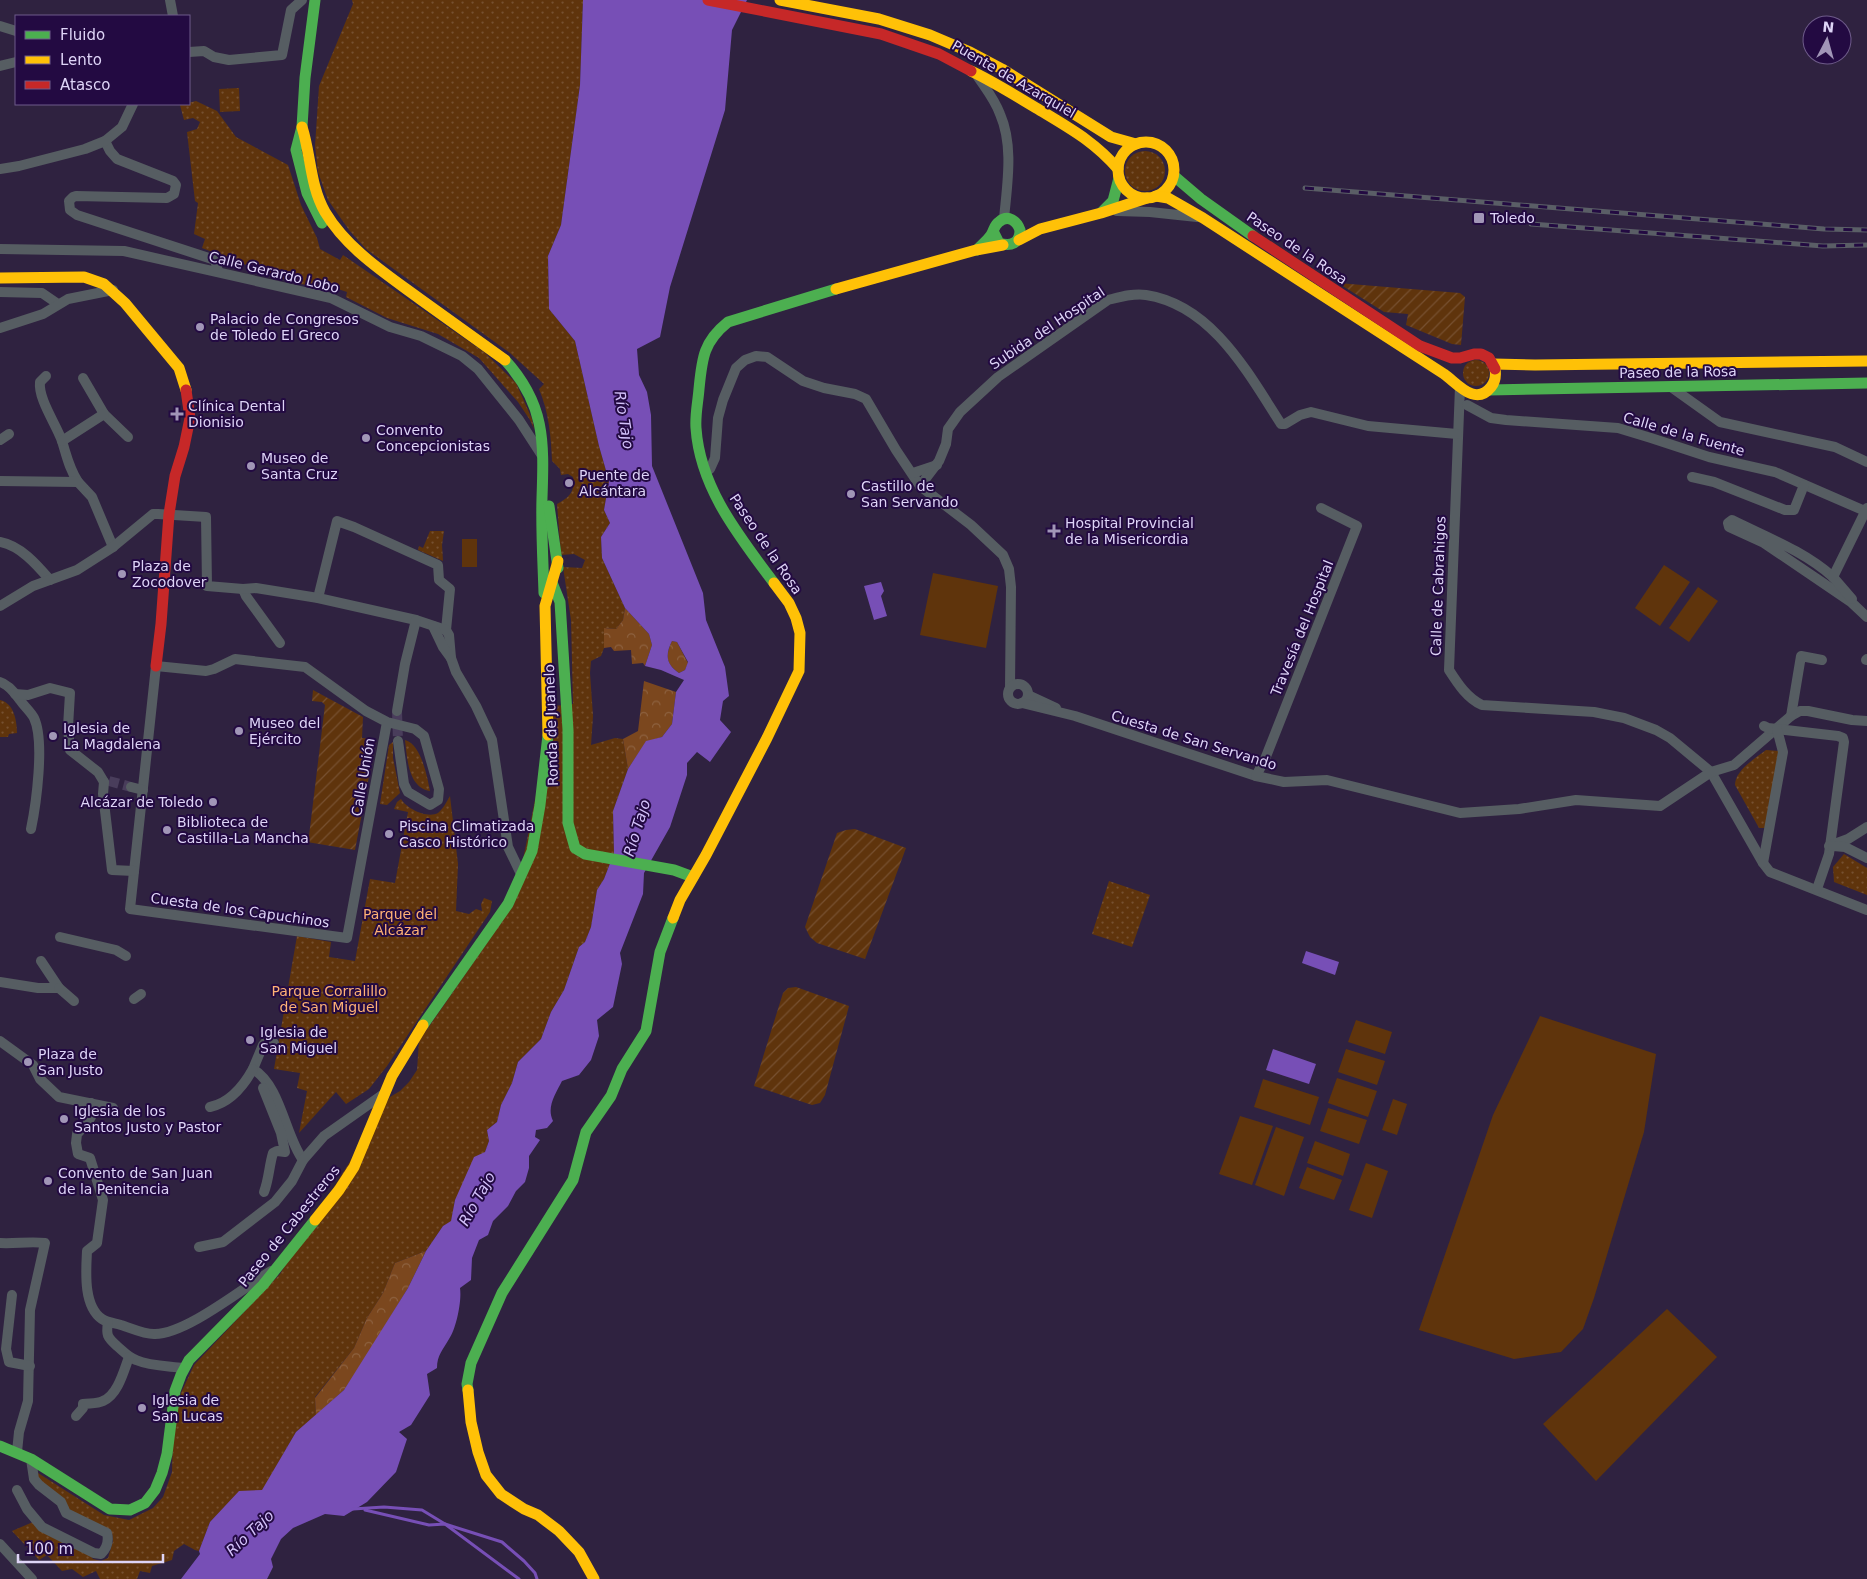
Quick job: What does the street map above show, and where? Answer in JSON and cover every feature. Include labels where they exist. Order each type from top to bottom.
[{"type":"main road","points":[[315,0],[305,78],[302,127],[296,150],[310,200],[319,219],[351,256],[384,281],[424,303]]},
{"type":"main road","points":[[314,16],[322,0]]},
{"type":"main road","name":"Puente de Azarquiel","points":[[708,0],[881,34],[939,54],[975,72],[1076,132],[1102,150],[1119,173]]},
{"type":"main road","name":"Puente de Azarquiel","points":[[780,0],[879,19],[938,39],[970,52],[1002,69],[1111,137],[1136,144]]},
{"type":"main road","points":[[302,127],[308,145],[314,185],[330,218],[355,249],[424,303],[493,350],[515,370],[528,390],[540,422],[544,486],[547,492],[558,561],[560,602]]},
{"type":"main road","points":[[1105,212],[1113,201],[1123,154],[1136,144],[1152,143],[1167,151],[1172,158],[1174,167],[1174,176],[1170,185],[1164,192],[1151,197],[1138,197],[1129,193],[1123,186],[1119,173]]},
{"type":"main road","name":"Paseo de la Rosa","points":[[1174,176],[1199,199],[1339,294],[1416,344],[1440,355],[1453,358],[1480,353],[1494,364],[1544,365],[1867,361]]},
{"type":"main road","name":"Paseo de la Rosa","points":[[594,1579],[579,1552],[559,1531],[538,1515],[524,1509],[501,1494],[486,1475],[478,1452],[466,1384],[471,1364],[502,1293],[573,1180],[586,1132],[611,1096],[622,1069],[646,1031],[660,952],[680,900],[793,687],[799,671],[798,625],[789,603],[736,532],[717,499],[705,471],[699,450],[696,426],[701,365],[709,342],[720,327],[728,322],[842,287],[976,250],[1012,245],[1040,229],[1105,212],[1151,197],[1168,198],[1204,218],[1459,386],[1470,399],[1489,390],[1867,383]]},
{"type":"main road","points":[[1004,219],[1008,218],[1040,229]]},
{"type":"main road","name":"Paseo de la Rosa","points":[[976,250],[994,233],[996,224],[1004,219]]},
{"type":"main road","points":[[1017,222],[1021,230],[1018,240]]},
{"type":"main road","points":[[994,233],[996,240],[1003,245]]},
{"type":"main road","points":[[0,278],[84,276],[104,284],[126,303],[179,368],[189,403],[189,428],[175,476],[169,514],[156,666]]},
{"type":"main road","points":[[1459,386],[1456,378],[1456,366],[1464,357]]},
{"type":"main road","points":[[1489,390],[1496,378],[1494,364]]},
{"type":"main road","name":"Paseo de Cabestreros","points":[[0,1446],[31,1459],[110,1509],[130,1511],[141,1507],[153,1496],[161,1479],[174,1396],[183,1368],[192,1355],[263,1285],[339,1190],[354,1167],[392,1076],[422,1026],[508,904],[532,851],[549,731],[543,560],[542,497],[544,486]]},
{"type":"main road","name":"Ronda de Juanelo","points":[[543,560],[560,602],[568,730],[568,823],[570,838],[575,848],[591,856],[674,870],[693,876]]},
{"type":"main road","points":[[544,606],[558,561]]},
{"type":"street","points":[[170,0],[173,15]]},
{"type":"street","points":[[190,52],[204,51],[214,57],[229,60],[282,55],[291,10],[302,0]]},
{"type":"street","points":[[0,26],[15,31]]},
{"type":"street","points":[[0,66],[15,62]]},
{"type":"street","points":[[975,72],[991,95],[1001,115],[1006,134],[1008,156],[1004,219]]},
{"type":"street","points":[[0,169],[20,166],[85,149],[106,141],[122,127],[133,105]]},
{"type":"street","points":[[106,141],[110,151],[117,159],[173,181],[176,185],[174,194],[167,198],[76,196],[69,202],[70,210],[78,215],[215,260],[218,271]]},
{"type":"street","name":"Paseo de la Rosa","points":[[1105,212],[1150,212],[1204,218]]},
{"type":"street","name":"Calle Gerardo Lobo","points":[[0,249],[124,251],[331,298],[390,326],[421,336],[462,356],[478,369],[519,420],[543,456]]},
{"type":"street","points":[[0,328],[43,314],[68,299],[112,290]]},
{"type":"street","points":[[0,292],[42,293],[58,304]]},
{"type":"street","name":"Subida del Hospital","points":[[937,464],[946,444],[948,429],[960,412],[998,377],[1108,300],[1126,295],[1145,294],[1173,303],[1195,316],[1216,332],[1281,424],[1286,424],[1300,415],[1311,412],[1368,426],[1458,430]]},
{"type":"street","points":[[705,471],[710,469],[713,464],[718,418],[723,400],[736,368],[745,360],[756,356],[767,357],[803,381],[824,388],[855,394],[866,399],[920,486],[971,525],[1003,555],[1009,569],[1011,588],[1011,662],[1015,685]]},
{"type":"street","points":[[46,376],[41,379],[39,386],[62,441],[70,470],[92,498],[114,547]]},
{"type":"street","points":[[83,378],[104,414],[128,436]]},
{"type":"street","name":"Calle de Cabrahigos","points":[[1459,386],[1449,670],[1460,687],[1473,701],[1482,705],[1594,712],[1624,718],[1656,730],[1670,738],[1711,772]]},
{"type":"street","points":[[1671,387],[1720,422],[1835,447],[1867,462]]},
{"type":"street","points":[[1458,430],[1470,399]]},
{"type":"street","name":"Calle de la Fuente","points":[[1470,399],[1491,418],[1618,428],[1709,457],[1775,472],[1866,511]]},
{"type":"street","points":[[62,441],[104,414]]},
{"type":"street","points":[[0,440],[9,434]]},
{"type":"street","points":[[913,473],[937,464]]},
{"type":"street","points":[[920,486],[937,464]]},
{"type":"street","points":[[1692,477],[1714,482],[1785,510],[1794,510],[1804,485]]},
{"type":"street","points":[[0,481],[78,482]]},
{"type":"street","name":"Travesía del Hospital","points":[[1256,776],[1265,759],[1357,526],[1321,508]]},
{"type":"street","points":[[1833,577],[1866,511]]},
{"type":"street","points":[[1,605],[33,586],[77,570],[114,547],[153,514],[169,514],[206,517],[207,586],[243,589],[256,588],[318,598],[416,620],[433,626],[448,635]]},
{"type":"street","points":[[1732,520],[1783,544],[1821,566],[1833,577],[1867,617],[1851,602],[1764,543],[1729,527],[1728,523],[1732,520]]},
{"type":"street","points":[[318,598],[337,521],[438,565],[439,580],[450,589],[448,635],[451,658],[456,672],[476,706],[492,740],[508,847],[521,874]]},
{"type":"street","points":[[0,542],[6,543],[28,556],[50,580]]},
{"type":"street","points":[[243,589],[280,643]]},
{"type":"street","points":[[397,712],[405,664],[416,620]]},
{"type":"street","points":[[433,626],[443,647],[451,658]]},
{"type":"street","points":[[439,639],[448,635]]},
{"type":"street","points":[[1791,716],[1801,656],[1822,660]]},
{"type":"street","points":[[15,694],[28,695],[50,688],[70,693],[68,727],[70,750],[107,781],[103,794],[112,870],[134,872],[156,666],[206,671],[214,670],[235,659],[306,666],[366,711],[387,722]]},
{"type":"street","points":[[2,683],[15,694],[34,718],[37,734],[38,766],[36,799],[31,830]]},
{"type":"street","points":[[1015,685],[1027,690],[1025,699]]},
{"type":"street","points":[[1015,685],[1007,692],[1008,697],[1014,703],[1025,699],[1075,716]]},
{"type":"street","points":[[1025,699],[1041,709],[1075,716]]},
{"type":"street","points":[[1791,716],[1808,711],[1852,720],[1867,721]]},
{"type":"street","name":"Cuesta de San Servando","points":[[1075,716],[1256,776],[1284,782],[1327,780],[1460,813],[1519,809],[1576,800],[1660,806],[1711,772],[1734,765],[1791,716]]},
{"type":"street","name":"Calle Unión","points":[[347,938],[387,722],[415,729],[424,736],[439,789],[438,800],[430,804],[408,792],[404,784],[398,741]]},
{"type":"street","points":[[1764,726],[1843,738],[1829,854],[1817,889]]},
{"type":"street","points":[[1763,863],[1783,752],[1778,729]]},
{"type":"street","points":[[1711,772],[1770,872],[1867,910]]},
{"type":"street","points":[[131,787],[143,790]]},
{"type":"street","points":[[1829,846],[1848,839],[1867,828]]},
{"type":"street","points":[[1829,846],[1845,847],[1867,858]]},
{"type":"street","name":"Cuesta de los Capuchinos","points":[[134,872],[130,909],[347,938]]},
{"type":"street","points":[[60,937],[108,947],[126,956]]},
{"type":"street","points":[[41,961],[59,988],[74,1001]]},
{"type":"street","points":[[0,982],[38,988],[59,988]]},
{"type":"street","points":[[0,1041],[33,1066],[42,1082],[58,1097],[113,1108]]},
{"type":"street","points":[[210,1107],[221,1105],[257,1072],[263,1045],[266,1042],[274,1043]]},
{"type":"street","points":[[257,1072],[280,1108],[297,1153],[303,1160]]},
{"type":"street","points":[[257,1072],[281,1133],[285,1152],[277,1151],[273,1153],[264,1192]]},
{"type":"street","points":[[199,1247],[223,1242],[275,1202],[292,1181],[303,1160],[324,1136],[386,1092]]},
{"type":"street","points":[[91,1103],[91,1117],[77,1134],[76,1143],[78,1154],[90,1158],[104,1200],[96,1243],[87,1251],[86,1286],[94,1309],[101,1319],[153,1334],[175,1331],[278,1267]]},
{"type":"street","points":[[0,1244],[45,1243],[30,1310],[28,1401],[19,1432],[17,1452]]},
{"type":"street","points":[[12,1295],[6,1349],[9,1362],[30,1366]]},
{"type":"street","points":[[108,1322],[108,1337],[129,1357],[149,1364],[183,1368]]},
{"type":"street","points":[[76,1416],[83,1408],[83,1404],[101,1402],[110,1398],[129,1357]]},
{"type":"street","points":[[17,1490],[27,1509],[42,1527],[74,1545],[97,1555],[101,1554],[107,1544],[107,1533],[66,1513],[61,1502],[38,1485],[34,1479],[31,1459]]},
{"type":"street","points":[[0,1544],[32,1579]]},
{"type":"green space","points":[[352,0],[583,0],[580,85],[561,225],[548,256],[549,309],[575,341],[609,481],[604,510],[610,523],[601,537],[602,558],[625,608],[623,620],[616,629],[604,628],[604,648],[601,656],[591,661],[590,673],[593,716],[591,745],[615,738],[623,739],[628,769],[613,811],[614,853],[604,879],[597,890],[591,927],[585,942],[579,947],[564,990],[551,1012],[541,1039],[518,1062],[512,1083],[501,1105],[497,1122],[487,1130],[489,1141],[485,1152],[455,1200],[451,1222],[443,1226],[426,1251],[395,1263],[383,1293],[367,1318],[354,1348],[315,1397],[316,1415],[296,1432],[262,1491],[239,1492],[210,1522],[199,1551],[184,1544],[174,1551],[172,1560],[152,1566],[150,1573],[140,1571],[137,1579],[100,1579],[96,1571],[83,1577],[72,1569],[62,1571],[47,1555],[39,1560],[12,1531],[33,1522],[90,1555],[93,1559],[101,1561],[108,1558],[113,1541],[112,1533],[72,1515],[38,1478],[38,1473],[104,1515],[129,1520],[153,1508],[163,1497],[172,1472],[173,1432],[181,1393],[194,1365],[280,1274],[390,1097],[409,1082],[417,1070],[419,1041],[514,904],[554,706],[573,704],[571,620],[563,567],[582,568],[585,560],[574,554],[561,555],[557,504],[571,494],[573,477],[568,474],[561,475],[560,469],[552,461],[549,425],[539,389],[544,384],[510,353],[366,249],[349,230],[328,200],[318,172],[315,146],[319,86],[353,4]]},
{"type":"green space","points":[[239,88],[240,111],[220,112],[219,89]]},
{"type":"green space","points":[[196,101],[217,111],[236,137],[288,165],[301,205],[317,238],[320,249],[340,260],[343,255],[484,352],[516,383],[532,419],[534,429],[518,402],[479,358],[438,334],[387,318],[346,297],[347,292],[332,287],[331,290],[291,282],[202,248],[205,239],[194,234],[198,203],[195,201],[187,132],[197,129],[200,122],[193,118],[184,120],[180,105],[190,105],[190,102]]},
{"type":"green space","points":[[1141,151],[1149,151],[1156,154],[1162,160],[1165,171],[1162,182],[1156,188],[1149,191],[1141,191],[1134,188],[1128,182],[1125,175],[1125,167],[1128,160],[1134,154]]},
{"type":"green space","points":[[1338,283],[1460,293],[1465,297],[1461,345],[1452,344],[1406,325],[1408,314],[1384,312]]},
{"type":"green space","points":[[1476,360],[1485,364],[1489,373],[1485,382],[1476,386],[1467,382],[1463,373],[1467,364]]},
{"type":"green space","points":[[430,531],[444,531],[442,545],[443,561],[418,550],[419,546],[423,548]]},
{"type":"green space","points":[[462,539],[477,539],[477,567],[462,567]]},
{"type":"green space","points":[[1664,565],[1690,582],[1660,626],[1635,608]]},
{"type":"green space","points":[[933,573],[998,586],[986,648],[920,635]]},
{"type":"green space","points":[[1698,587],[1718,601],[1689,642],[1669,628]]},
{"type":"green space","points":[[625,608],[649,634],[652,645],[645,666],[643,663],[632,664],[631,650],[614,651],[611,647],[604,648],[604,628],[616,629],[623,620]]},
{"type":"green space","points":[[672,641],[677,642],[688,663],[685,670],[679,673],[671,666],[668,659],[668,651]]},
{"type":"green space","points":[[644,681],[676,692],[672,724],[662,737],[646,742],[628,769],[623,739],[638,731]]},
{"type":"green space","points":[[313,690],[363,717],[362,738],[376,739],[355,850],[301,841],[302,835],[309,836],[325,705],[322,702],[312,701]]},
{"type":"green space","points":[[0,700],[9,705],[14,713],[17,733],[9,734],[8,737],[0,737]]},
{"type":"green space","points":[[405,740],[411,743],[419,754],[430,791],[423,789],[413,778],[408,763]]},
{"type":"green space","points":[[393,742],[393,758],[400,793],[387,805],[380,804],[389,745]]},
{"type":"green space","points":[[1766,750],[1779,751],[1765,828],[1759,828],[1735,785],[1738,774],[1742,769]]},
{"type":"green space","points":[[450,796],[458,864],[456,911],[469,914],[476,909],[482,911],[481,904],[484,898],[492,901],[490,912],[387,1066],[369,1089],[346,1104],[336,1092],[299,1133],[307,1091],[297,1088],[300,1073],[274,1069],[297,936],[331,942],[329,957],[355,961],[370,879],[395,883],[408,812],[394,809],[397,802],[401,799],[407,806],[417,812],[428,815],[438,813]]},
{"type":"green space","points":[[855,829],[906,848],[865,959],[817,943],[810,937],[805,927],[837,833]]},
{"type":"green space","points":[[1844,854],[1867,868],[1867,895],[1834,882],[1833,867]]},
{"type":"green space","points":[[1109,881],[1150,895],[1132,947],[1092,934]]},
{"type":"green space","points":[[796,987],[849,1006],[825,1095],[820,1103],[812,1105],[754,1086],[783,993],[788,988]]},
{"type":"green space","points":[[1540,1016],[1656,1054],[1644,1132],[1583,1329],[1561,1352],[1514,1359],[1419,1330],[1493,1115]]},
{"type":"green space","points":[[1356,1020],[1392,1032],[1385,1054],[1348,1042]]},
{"type":"green space","points":[[1346,1049],[1385,1061],[1377,1085],[1338,1072]]},
{"type":"green space","points":[[1337,1078],[1377,1091],[1368,1117],[1328,1103]]},
{"type":"green space","points":[[1263,1079],[1319,1097],[1310,1125],[1254,1107]]},
{"type":"green space","points":[[1393,1099],[1407,1104],[1397,1135],[1382,1130]]},
{"type":"green space","points":[[1328,1108],[1367,1120],[1359,1144],[1320,1131]]},
{"type":"green space","points":[[1240,1116],[1273,1126],[1252,1185],[1219,1174]]},
{"type":"green space","points":[[1276,1127],[1304,1137],[1284,1196],[1255,1185]]},
{"type":"green space","points":[[1315,1141],[1350,1154],[1343,1176],[1307,1163]]},
{"type":"green space","points":[[1366,1163],[1388,1171],[1372,1218],[1349,1210]]},
{"type":"green space","points":[[1307,1167],[1342,1180],[1334,1200],[1299,1188]]},
{"type":"green space","points":[[426,1251],[408,1288],[361,1365],[344,1390],[316,1415],[315,1398],[354,1348],[367,1318],[383,1293],[395,1263]]},
{"type":"green space","points":[[1667,1309],[1717,1357],[1596,1481],[1543,1424]]},
{"type":"water","name":"Río Tajo","points":[[583,0],[747,0],[732,30],[725,110],[670,287],[660,337],[637,349],[639,375],[647,392],[651,415],[652,466],[703,593],[706,620],[725,667],[729,696],[723,701],[720,720],[731,732],[710,762],[697,752],[687,763],[687,775],[670,827],[644,873],[643,894],[620,953],[622,964],[613,1007],[597,1020],[599,1036],[591,1060],[579,1075],[562,1081],[557,1090],[551,1105],[553,1121],[547,1128],[536,1130],[535,1137],[540,1140],[529,1156],[529,1168],[525,1182],[516,1191],[508,1206],[493,1221],[488,1235],[479,1240],[472,1258],[471,1280],[460,1288],[459,1307],[454,1329],[439,1356],[437,1368],[427,1374],[430,1395],[411,1425],[399,1432],[407,1439],[396,1472],[367,1502],[344,1516],[325,1514],[293,1528],[281,1539],[271,1559],[273,1567],[267,1579],[181,1579],[200,1554],[199,1551],[210,1522],[239,1491],[262,1490],[296,1432],[344,1390],[408,1288],[426,1251],[443,1226],[451,1221],[455,1200],[474,1157],[485,1152],[489,1141],[487,1130],[497,1122],[501,1105],[512,1083],[518,1062],[541,1039],[551,1012],[564,990],[579,947],[585,942],[591,927],[597,890],[604,879],[614,853],[613,811],[628,769],[646,741],[662,737],[672,724],[676,692],[684,680],[661,670],[645,666],[652,645],[649,634],[625,608],[602,558],[601,537],[610,523],[604,510],[609,481],[575,341],[549,309],[548,256],[561,225],[580,85]],"holes":[[[672,641],[677,642],[688,662],[685,670],[679,673],[671,666],[668,659],[668,651]]]},
{"type":"water","points":[[881,582],[884,591],[881,596],[887,616],[874,620],[864,586]]},
{"type":"water","points":[[1306,951],[1339,962],[1335,975],[1302,963]]},
{"type":"water","points":[[1273,1049],[1316,1064],[1309,1084],[1266,1070]]},
{"type":"waterway","points":[[353,1509],[384,1507],[422,1510],[445,1524],[502,1542],[524,1561],[535,1573],[537,1579]]},
{"type":"waterway","points":[[365,1510],[429,1525],[445,1524],[519,1579]]},
{"type":"tunnel","points":[[397,711],[398,741]]},
{"type":"tunnel","points":[[109,781],[131,787]]},
{"type":"railway","points":[[1305,188],[1824,229],[1867,230]]},
{"type":"railway","points":[[1531,224],[1823,246],[1867,245]]},
{"type":"traffic: fast","points":[[315,0],[305,78],[302,127],[296,150],[307,193],[322,223]]},
{"type":"traffic: fast","points":[[1174,176],[1201,199],[1253,236]]},
{"type":"traffic: fast","points":[[1102,212],[1113,201],[1119,178]]},
{"type":"traffic: fast","points":[[977,250],[1002,220],[1012,220],[1020,230],[1017,241],[1011,244],[999,243],[994,233]]},
{"type":"traffic: fast","points":[[774,583],[723,510],[705,471],[699,450],[696,428],[696,413],[703,360],[713,337],[728,322],[836,289]]},
{"type":"traffic: fast","points":[[505,360],[528,392],[535,408],[542,440],[544,593]]},
{"type":"traffic: fast","points":[[1489,390],[1867,383]]},
{"type":"traffic: fast","points":[[549,506],[558,568]]},
{"type":"traffic: fast","points":[[551,580],[560,602],[568,730],[568,823],[575,848],[585,854],[674,870],[693,877]]},
{"type":"traffic: fast","points":[[423,1025],[508,904],[532,851],[540,805],[548,735]]},
{"type":"traffic: fast","points":[[468,1390],[467,1384],[471,1363],[502,1293],[573,1180],[586,1132],[611,1096],[622,1069],[646,1031],[660,952],[673,918]]},
{"type":"traffic: fast","points":[[0,1446],[31,1459],[110,1509],[130,1510],[145,1503],[155,1490],[162,1473],[167,1454],[175,1391],[189,1360],[263,1285],[315,1220]]},
{"type":"traffic: slow","points":[[780,0],[879,19],[930,35],[970,52],[1002,69],[1111,137],[1136,144]]},
{"type":"traffic: slow","points":[[971,71],[1060,122],[1100,150],[1118,169]]},
{"type":"traffic: slow","points":[[302,127],[316,192],[325,212],[344,238],[381,270],[505,360]]},
{"type":"traffic: slow","points":[[1146,142],[1157,144],[1166,150],[1172,159],[1174,170],[1172,181],[1166,190],[1157,196],[1146,198],[1135,196],[1126,190],[1120,181],[1118,170],[1120,159],[1126,150],[1135,144],[1146,142]]},
{"type":"traffic: slow","points":[[1156,196],[1168,198],[1203,218],[1444,374],[1466,391],[1479,395],[1485,393],[1493,383],[1495,369]]},
{"type":"traffic: slow","points":[[1019,240],[1040,229],[1101,213],[1147,198]]},
{"type":"traffic: slow","points":[[836,289],[976,250],[1003,245]]},
{"type":"traffic: slow","points":[[0,278],[84,277],[104,284],[125,303],[179,368],[186,390]]},
{"type":"traffic: slow","points":[[1494,364],[1867,361]]},
{"type":"traffic: slow","points":[[548,735],[545,606],[558,561]]},
{"type":"traffic: slow","points":[[673,918],[680,900],[706,855],[767,738],[799,671],[800,633],[796,618],[789,603],[774,583]]},
{"type":"traffic: slow","points":[[315,1220],[339,1190],[354,1167],[392,1076],[423,1025]]},
{"type":"traffic: slow","points":[[468,1390],[471,1422],[486,1475],[501,1494],[524,1509],[538,1515],[559,1531],[579,1552],[594,1579]]},
{"type":"traffic: jam","points":[[708,0],[881,34],[939,54],[971,71]]},
{"type":"traffic: jam","points":[[1253,236],[1420,346],[1452,358],[1481,354],[1489,358],[1495,369]]},
{"type":"traffic: jam","points":[[156,666],[169,514],[175,476],[190,418],[186,390]]},
{"type":"place","name":"Toledo","points":[[1479,218]]},
{"type":"place","name":"Palacio de Congresos de Toledo El Greco","points":[[200,327]]},
{"type":"place","name":"Clínica Dental Dionisio","points":[[177,414]]},
{"type":"place","name":"Convento Concepcionistas","points":[[366,438]]},
{"type":"place","name":"Museo de Santa Cruz","points":[[251,466]]},
{"type":"place","name":"Puente de Alcántara","points":[[569,483]]},
{"type":"place","name":"Castillo de San Servando","points":[[851,494]]},
{"type":"place","name":"Hospital Provincial de la Misericordia","points":[[1054,531]]},
{"type":"place","name":"Plaza de Zocodover","points":[[122,574]]},
{"type":"place","name":"Museo del Ejército","points":[[239,731]]},
{"type":"place","name":"Iglesia de La Magdalena","points":[[53,736]]},
{"type":"place","name":"Alcázar de Toledo","points":[[213,802]]},
{"type":"place","name":"Biblioteca de Castilla-La Mancha","points":[[167,830]]},
{"type":"place","name":"Piscina Climatizada Casco Histórico","points":[[389,834]]},
{"type":"place","name":"Iglesia de San Miguel","points":[[250,1040]]},
{"type":"place","name":"Plaza de San Justo","points":[[28,1062]]},
{"type":"place","name":"Iglesia de los Santos Justo y Pastor","points":[[64,1119]]},
{"type":"place","name":"Convento de San Juan de la Penitencia","points":[[48,1181]]},
{"type":"place","name":"Iglesia de San Lucas","points":[[142,1408]]},
{"type":"park label","name":"Parque del Alcázar","points":[[400,922]]},
{"type":"park label","name":"Parque Corralillo de San Miguel","points":[[329,1000]]}]
